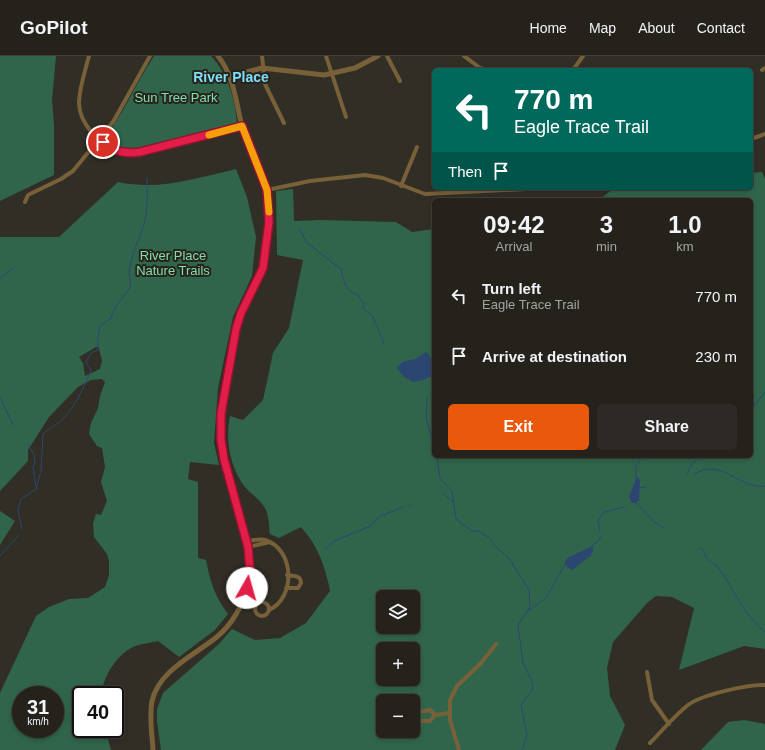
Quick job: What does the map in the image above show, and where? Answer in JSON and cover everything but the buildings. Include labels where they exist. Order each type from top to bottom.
[{"type":"street","points":[[88,56],[80,91],[79,109],[85,124],[99,140],[112,149],[126,154],[140,152],[242,126]]},
{"type":"street","points":[[26,202],[28,195],[61,179],[73,171],[113,122],[150,56]]},
{"type":"street","points":[[153,750],[150,715],[155,691],[166,676],[175,668],[220,634],[238,611],[247,588],[250,570],[247,544],[224,459],[221,440],[221,414],[236,329],[241,313],[263,268],[269,222],[267,190],[242,126],[231,76],[218,56]]},
{"type":"street","points":[[262,56],[262,68],[265,84],[284,123]]},
{"type":"street","points":[[326,56],[346,117]]},
{"type":"street","points":[[231,76],[262,68],[324,76],[355,68],[378,56]]},
{"type":"street","points":[[387,56],[400,81]]},
{"type":"street","points":[[464,56],[479,68]]},
{"type":"street","points":[[574,68],[583,56]]},
{"type":"street","points":[[753,138],[765,134]]},
{"type":"street","points":[[401,186],[417,147]]},
{"type":"street","points":[[267,190],[310,181],[365,175],[377,176],[425,194],[506,190]]},
{"type":"street","points":[[247,544],[264,539],[280,548],[285,556],[287,575],[286,588],[279,605],[269,610]]},
{"type":"street","points":[[286,588],[298,588],[301,583],[300,578],[297,576],[287,575]]},
{"type":"street","points":[[459,750],[449,714],[450,700],[457,686],[481,663],[496,644]]},
{"type":"street","points":[[647,672],[652,700],[670,724]]},
{"type":"street","points":[[650,743],[687,706],[699,699],[751,685],[765,686]]},
{"type":"street","points":[[420,712],[430,710],[435,715]]},
{"type":"street","points":[[420,721],[430,721],[435,715],[449,714]]},
{"type":"green space","points":[[0,56],[56,56],[52,100],[54,125],[54,175],[0,201]]},
{"type":"green space","name":"Sun Tree Park","points":[[154,56],[211,56],[222,71],[230,87],[237,123],[233,126],[132,150],[119,149],[105,140],[104,139],[118,119]]},
{"type":"green space","name":"River Place Nature Trails","points":[[236,169],[247,197],[256,237],[252,276],[233,317],[218,388],[214,443],[219,465],[190,462],[188,479],[198,482],[198,558],[206,560],[209,575],[214,588],[228,614],[215,630],[179,657],[158,641],[142,644],[133,647],[121,655],[108,674],[104,686],[72,686],[72,738],[108,738],[111,750],[0,750],[0,693],[36,616],[49,607],[69,599],[88,598],[105,587],[109,575],[109,561],[107,554],[94,537],[93,523],[96,514],[101,515],[107,501],[101,482],[105,467],[102,448],[97,446],[89,434],[91,423],[98,408],[105,382],[102,379],[91,380],[78,387],[49,417],[28,450],[28,461],[0,491],[0,237],[59,237],[118,182],[148,185],[192,179]],"holes":[[[98,346],[102,360],[100,369],[85,376],[83,363],[79,357]]]},
{"type":"green space","points":[[762,172],[765,179],[765,649],[744,646],[679,670],[694,608],[672,597],[656,596],[648,602],[613,642],[607,668],[610,696],[625,725],[615,750],[161,750],[157,709],[163,693],[219,644],[232,629],[255,640],[280,638],[306,623],[330,591],[326,573],[320,557],[307,534],[301,527],[279,538],[270,534],[266,510],[245,487],[232,462],[230,453],[228,434],[230,416],[243,420],[263,400],[273,353],[289,328],[303,260],[277,255],[276,191],[293,189],[294,221],[321,220],[396,222],[412,232],[432,229],[432,458],[753,458],[753,198],[602,198],[612,190],[753,190],[753,173]]},
{"type":"green space","points":[[0,511],[15,521],[0,545]]},
{"type":"green space","points":[[744,720],[765,724],[765,750],[701,750],[728,722]]},
{"type":"water","points":[[426,352],[430,356],[432,362],[432,376],[413,382],[404,377],[397,368],[402,362],[415,359]]},
{"type":"water","points":[[637,476],[640,481],[639,500],[636,503],[632,503],[629,497]]},
{"type":"water","points":[[593,546],[593,551],[590,555],[593,555],[572,570],[567,567],[565,562],[567,558]]},
{"type":"waterway","points":[[22,529],[18,510],[21,499],[36,489],[41,471],[43,434],[61,421],[75,403],[91,370],[86,362],[92,352],[97,351],[99,330],[101,325],[111,318],[115,308],[131,286],[129,277],[130,268],[134,250],[146,215],[147,178]]},
{"type":"waterway","points":[[300,230],[307,243],[341,269],[346,285],[351,291],[358,295],[364,303],[363,308],[373,317],[384,344]]},
{"type":"waterway","points":[[0,278],[13,268]]},
{"type":"waterway","points":[[753,405],[755,405],[765,392]]},
{"type":"waterway","points":[[0,397],[13,425]]},
{"type":"waterway","points":[[427,397],[426,418],[432,439]]},
{"type":"waterway","points":[[28,444],[34,455],[35,463],[33,467],[36,487]]},
{"type":"waterway","points":[[437,458],[440,479],[452,491],[456,519],[472,531],[478,531],[490,538],[494,545],[509,558],[529,590],[530,607],[518,625],[523,663],[532,681],[533,689],[521,705],[527,736],[522,750]]},
{"type":"waterway","points":[[636,477],[636,466],[642,458]]},
{"type":"waterway","points":[[686,475],[692,464],[698,458]]},
{"type":"waterway","points":[[694,474],[705,470],[714,469],[723,471],[755,486],[765,486]]},
{"type":"waterway","points":[[639,488],[646,487]]},
{"type":"waterway","points":[[443,493],[453,502]]},
{"type":"waterway","points":[[636,503],[654,522],[664,528]]},
{"type":"waterway","points":[[325,549],[336,540],[371,526],[378,517],[403,507]]},
{"type":"waterway","points":[[600,532],[598,521],[604,512],[625,507]]},
{"type":"waterway","points":[[0,556],[19,535]]},
{"type":"waterway","points":[[589,549],[600,539],[600,536]]},
{"type":"waterway","points":[[699,548],[703,550],[707,558],[715,564],[751,619],[765,632]]},
{"type":"waterway","points":[[528,611],[546,598],[566,563]]},
{"type":"slow traffic","points":[[209,135],[242,126],[246,140],[267,190],[269,212]]},
{"type":"district","name":"River Place","points":[[231,77]]},
{"type":"route","points":[[103,142],[112,149],[126,154],[140,152],[242,126],[246,140],[267,190],[269,222],[263,268],[241,313],[236,329],[223,395],[220,424],[224,459],[248,547],[250,570],[247,588]]}]
